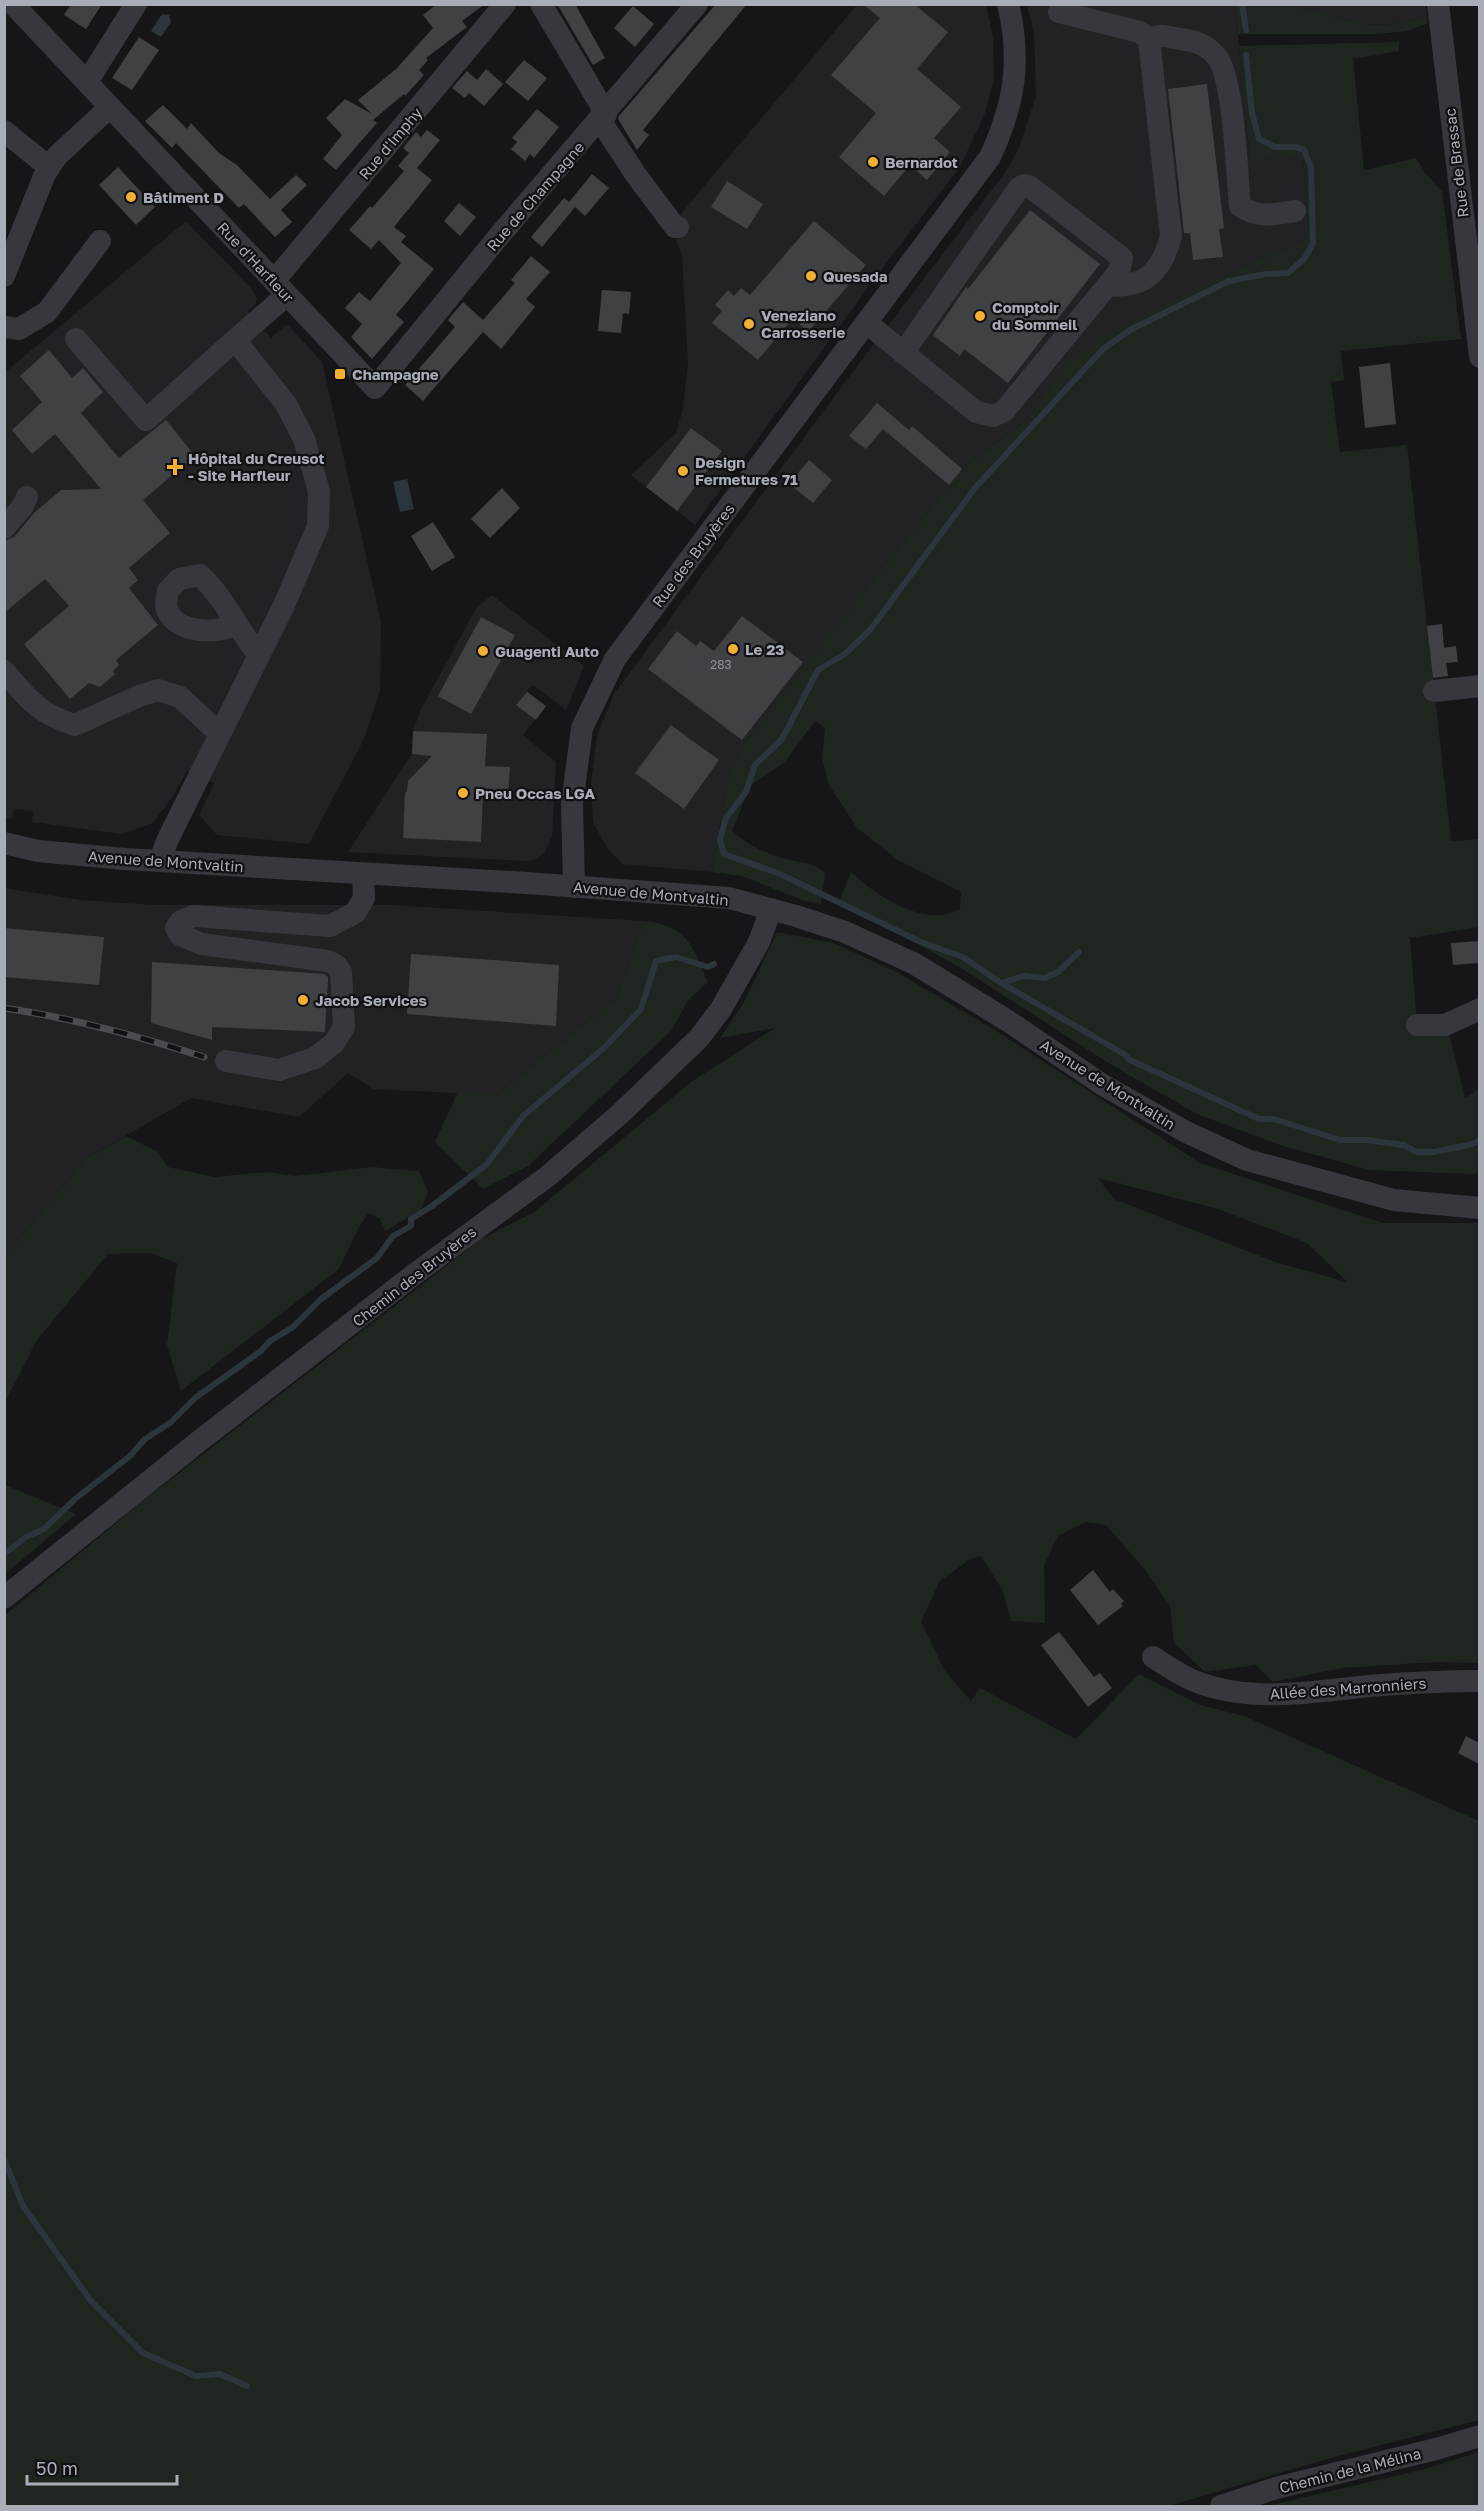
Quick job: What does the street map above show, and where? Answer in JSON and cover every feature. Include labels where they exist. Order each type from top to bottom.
[{"type":"street","name":"Rue d'Harfleur","points":[[13,4],[375,388]]},
{"type":"street","points":[[87,82],[136,4]]},
{"type":"street","name":"Rue d'Imphy","points":[[76,339],[146,420],[235,340],[280,288],[505,4]]},
{"type":"street","points":[[541,4],[636,175],[675,227],[678,227]]},
{"type":"street","name":"Rue de Champagne","points":[[375,388],[499,236],[603,117],[697,4]]},
{"type":"street","name":"Rue des Bruyères","points":[[574,887],[572,804],[582,728],[615,658],[990,157],[1005,124],[1014,85],[1016,51],[1008,4]]},
{"type":"street","name":"Rue de Brassac","points":[[1438,4],[1479,357]]},
{"type":"street","points":[[1059,12],[1140,32],[1149,40],[1171,236],[1166,255],[1158,268],[1145,280],[1129,287],[1107,286]]},
{"type":"street","points":[[1149,40],[1163,36],[1199,42],[1218,57],[1227,82],[1240,206],[1250,213],[1262,216],[1295,211]]},
{"type":"street","points":[[4,276],[49,167],[57,156],[110,107]]},
{"type":"street","points":[[4,131],[49,167]]},
{"type":"street","points":[[867,323],[903,353],[976,412],[993,416],[1004,411],[1107,286],[1122,264],[1122,258],[1029,186],[1024,185],[1019,188],[903,353]]},
{"type":"street","points":[[4,327],[19,329],[47,312],[100,241]]},
{"type":"street","points":[[160,861],[167,841],[284,605],[318,526],[319,491],[304,439],[286,404],[235,340]]},
{"type":"street","points":[[4,528],[22,507],[27,497]]},
{"type":"street","points":[[237,624],[259,656]]},
{"type":"street","points":[[4,671],[32,703],[53,718],[75,725],[139,696],[158,690],[180,697],[220,734]]},
{"type":"street","points":[[1434,691],[1479,686]]},
{"type":"street","name":"Avenue de Montvaltin","points":[[4,843],[38,851],[160,861],[729,898],[845,932],[915,964],[1008,1021],[1103,1085],[1186,1132],[1247,1160],[1394,1200],[1479,1208]]},
{"type":"street","points":[[226,1061],[279,1070],[315,1058],[334,1043],[344,1027],[341,972],[336,964],[328,961],[195,942],[180,935],[176,928],[181,921],[194,916],[330,927],[355,913],[364,898],[363,874]]},
{"type":"street","name":"Chemin des Bruyères","points":[[4,1598],[198,1442],[416,1273],[548,1176],[621,1113],[699,1038],[721,1009],[759,942],[771,909]]},
{"type":"street","points":[[1417,1024],[1445,1025],[1479,1009]]},
{"type":"street","name":"Allée des Marronniers","points":[[1153,1657],[1174,1672],[1196,1682],[1222,1689],[1275,1695],[1412,1683],[1479,1681]]},
{"type":"street","name":"Chemin de la Mélina","points":[[1221,2506],[1276,2488],[1436,2449],[1479,2436]]},
{"type":"shaded area","points":[[857,5],[986,5],[993,38],[994,78],[985,113],[960,167],[877,275],[695,525],[631,475],[676,433],[683,409],[688,363],[682,255],[676,240],[688,226],[678,217]]},
{"type":"shaded area","points":[[1027,5],[1235,5],[1250,161],[1303,156],[1309,237],[1159,307],[1066,364],[1026,421],[964,466],[867,587],[728,780],[712,872],[623,864],[607,848],[593,822],[591,783],[597,735],[614,694],[854,370],[1004,174],[1019,148],[1036,96],[1034,32]]},
{"type":"shaded area","points":[[1235,5],[1290,5],[1363,24],[1388,25],[1427,17],[1428,23],[1407,31],[1377,34],[1238,34]]},
{"type":"shaded area","points":[[1290,5],[1425,5],[1427,17],[1388,25],[1363,24]]},
{"type":"shaded area","points":[[162,14],[169,15],[171,22],[161,37],[151,31]]},
{"type":"shaded area","points":[[1399,42],[1399,51],[1353,59],[1364,170],[1416,158],[1425,173],[1442,191],[1461,339],[1341,351],[1344,380],[1331,382],[1340,452],[1407,445],[1451,841],[1480,839],[1479,927],[1410,938],[1417,1025],[1448,1029],[1465,1098],[1479,1089],[1479,1172],[1473,1174],[1369,1170],[1283,1146],[1197,1114],[1110,1064],[961,968],[888,928],[838,905],[851,872],[888,900],[902,907],[932,915],[946,914],[960,909],[961,892],[898,860],[857,828],[829,785],[822,759],[825,728],[815,721],[784,763],[751,785],[732,830],[744,841],[766,853],[812,865],[825,873],[821,904],[802,900],[742,876],[712,872],[728,780],[742,747],[810,658],[964,466],[1026,421],[1066,364],[1101,339],[1159,307],[1309,237],[1303,157],[1250,161],[1239,46]]},
{"type":"shaded area","name":"Hôpital du Creusot - Site Harfleur","points":[[186,221],[251,288],[257,298],[255,305],[248,311],[271,338],[287,324],[322,362],[381,622],[380,691],[364,739],[309,844],[217,835],[199,815],[214,783],[187,771],[173,796],[153,823],[122,834],[32,822],[33,811],[14,809],[12,819],[5,818],[4,373]]},
{"type":"shaded area","points":[[407,479],[414,509],[400,512],[393,482]]},
{"type":"shaded area","points":[[492,595],[584,666],[566,710],[533,685],[527,691],[546,706],[523,735],[556,762],[552,837],[544,853],[536,859],[526,861],[348,852],[412,754],[413,731],[421,709],[477,607]]},
{"type":"shaded area","points":[[5,888],[80,900],[154,905],[391,905],[644,921],[616,998],[496,1095],[373,1089],[348,1073],[299,1117],[191,1098],[85,1159],[5,1256]]},
{"type":"shaded area","points":[[644,921],[659,923],[679,933],[692,948],[708,982],[689,999],[671,1031],[528,1166],[483,1189],[435,1142],[458,1092],[496,1095],[616,998]]},
{"type":"shaded area","points":[[777,932],[834,943],[897,972],[998,1032],[1200,1163],[1383,1223],[1479,1223],[1479,1663],[1437,1662],[1342,1668],[1273,1682],[1256,1665],[1205,1672],[1174,1643],[1170,1606],[1146,1571],[1106,1525],[1086,1522],[1058,1536],[1044,1565],[1045,1623],[1011,1621],[1003,1591],[981,1556],[970,1559],[939,1582],[921,1622],[945,1671],[971,1701],[980,1688],[1076,1739],[1139,1674],[1200,1705],[1244,1716],[1479,1821],[1479,2420],[1327,2459],[1169,2506],[5,2506],[5,1615],[144,1500],[481,1239],[533,1213],[691,1082],[775,1028],[720,1038],[744,1002]],"holes":[[[1098,1178],[1218,1209],[1307,1243],[1347,1282],[1275,1262],[1114,1199]]]},
{"type":"shaded area","points":[[126,1136],[158,1152],[168,1167],[214,1177],[267,1172],[295,1176],[372,1167],[419,1171],[428,1192],[421,1209],[386,1231],[379,1218],[368,1213],[339,1269],[181,1391],[167,1345],[177,1263],[150,1253],[108,1254],[37,1340],[5,1402],[5,1256],[85,1159]]},
{"type":"shaded area","points":[[5,1485],[76,1514],[5,1574]]},
{"type":"shaded area","points":[[1479,2452],[1479,2506],[1267,2506],[1425,2469]]},
{"type":"building","points":[[71,4],[102,4],[86,29],[64,15]]},
{"type":"building","points":[[437,4],[485,4],[462,21],[467,27],[426,58],[428,60],[419,70],[424,75],[405,96],[404,94],[373,120],[377,123],[336,170],[323,159],[342,135],[326,118],[345,99],[372,114],[358,100],[396,69],[433,28],[423,15]]},
{"type":"building","points":[[557,4],[575,4],[605,58],[593,65]]},
{"type":"building","points":[[716,4],[747,4],[643,130],[649,135],[637,150],[618,119],[619,116]]},
{"type":"building","points":[[863,4],[914,4],[948,32],[917,69],[961,107],[934,138],[950,152],[927,180],[910,165],[884,196],[839,157],[876,113],[831,75],[880,18]]},
{"type":"building","points":[[633,6],[654,24],[635,47],[614,28]]},
{"type":"building","points":[[139,37],[159,50],[132,90],[112,78]]},
{"type":"building","points":[[524,60],[547,78],[528,101],[505,82]]},
{"type":"building","points":[[486,69],[503,84],[484,106],[469,93],[465,98],[452,88],[467,71],[477,80]]},
{"type":"building","points":[[1207,84],[1224,228],[1219,229],[1223,257],[1193,260],[1190,233],[1184,233],[1168,89]]},
{"type":"building","points":[[163,105],[187,129],[191,123],[219,153],[237,165],[270,199],[296,175],[307,185],[281,210],[292,222],[275,237],[244,204],[239,208],[176,143],[172,148],[145,121]]},
{"type":"building","points":[[537,109],[559,127],[534,158],[530,154],[525,161],[511,149],[517,142],[512,138]]},
{"type":"building","points":[[427,130],[440,140],[417,168],[432,180],[394,227],[406,236],[401,242],[434,269],[396,315],[404,322],[372,359],[351,337],[362,324],[345,308],[359,292],[370,301],[401,263],[379,240],[371,249],[349,230],[370,206],[372,208],[404,171],[398,166],[409,153],[403,148],[416,132],[421,137]]},
{"type":"building","name":"Bâtiment D","points":[[118,167],[155,207],[136,225],[99,185]]},
{"type":"building","points":[[592,174],[609,188],[585,216],[575,207],[542,247],[531,237],[564,198],[569,202]]},
{"type":"building","points":[[727,181],[763,204],[747,229],[711,207]]},
{"type":"building","points":[[459,203],[476,217],[460,236],[444,221]]},
{"type":"building","points":[[1030,210],[1100,264],[1008,383],[964,349],[960,356],[933,335],[966,287],[968,289]]},
{"type":"building","name":"Quesada","points":[[814,221],[866,265],[808,332],[793,318],[758,360],[712,323],[722,311],[715,305],[728,290],[734,296],[741,288],[750,295]]},
{"type":"building","points":[[531,256],[550,272],[526,299],[535,307],[501,349],[483,332],[423,401],[405,385],[455,327],[448,320],[463,302],[483,320],[515,283],[511,280]]},
{"type":"building","points":[[602,290],[631,292],[629,314],[623,313],[621,333],[598,331]]},
{"type":"building","points":[[49,350],[72,378],[83,368],[103,392],[81,413],[119,458],[166,420],[195,456],[143,500],[170,533],[129,568],[138,580],[129,588],[158,625],[116,660],[119,665],[113,671],[115,674],[100,687],[89,683],[70,699],[24,644],[69,606],[45,579],[4,613],[4,541],[14,537],[34,513],[61,490],[101,489],[55,434],[32,454],[12,430],[42,402],[20,376]]},
{"type":"building","points":[[1390,363],[1396,424],[1365,428],[1359,367]]},
{"type":"building","points":[[877,403],[909,430],[912,426],[962,469],[949,485],[883,429],[866,449],[849,436]]},
{"type":"building","name":"Design Fermetures 71","points":[[691,428],[722,451],[677,511],[646,487]]},
{"type":"building","points":[[809,460],[832,480],[813,503],[789,484]]},
{"type":"building","points":[[502,488],[520,508],[490,538],[471,519]]},
{"type":"building","points":[[433,522],[455,557],[432,571],[411,536]]},
{"type":"building","points":[[742,616],[803,662],[742,740],[648,669],[677,631],[696,646],[700,641],[714,651]]},
{"type":"building","points":[[481,617],[515,635],[471,714],[438,696]]},
{"type":"building","points":[[1442,624],[1444,648],[1456,646],[1458,662],[1446,663],[1448,676],[1433,678],[1427,626]]},
{"type":"building","points":[[527,692],[546,706],[536,720],[516,705]]},
{"type":"building","points":[[671,725],[719,760],[684,809],[635,773]]},
{"type":"building","points":[[413,731],[487,734],[485,766],[510,767],[508,795],[483,794],[481,842],[403,838],[405,793],[408,781],[432,756],[412,754]]},
{"type":"building","points":[[4,928],[104,937],[99,985],[4,977]]},
{"type":"building","points":[[1479,941],[1479,963],[1453,965],[1451,943]]},
{"type":"building","points":[[411,954],[559,965],[556,1026],[407,1014]]},
{"type":"building","points":[[152,962],[324,974],[328,977],[325,1032],[212,1027],[212,1040],[151,1023]]},
{"type":"building","points":[[1093,1570],[1110,1592],[1113,1589],[1124,1601],[1121,1604],[1123,1606],[1098,1625],[1070,1590]]},
{"type":"building","points":[[1059,1632],[1094,1677],[1100,1673],[1112,1688],[1088,1707],[1041,1645]]},
{"type":"building","points":[[1466,1736],[1479,1743],[1479,1764],[1458,1753]]},
{"type":"waterway","points":[[1242,4],[1246,30]]},
{"type":"waterway","points":[[1246,55],[1252,113],[1259,139],[1275,147],[1296,147],[1304,150],[1311,167],[1313,243],[1305,258],[1288,273],[1266,274],[1229,281],[1130,330],[1103,349],[975,488],[870,630],[845,654],[818,670],[782,739],[755,765],[746,792],[726,818],[720,840],[724,854],[780,874],[921,942],[963,957],[1001,983],[1124,1054],[1130,1060],[1259,1119],[1274,1119],[1340,1140],[1366,1140],[1404,1145],[1416,1152],[1433,1152],[1473,1144],[1480,1140]]},
{"type":"waterway","points":[[1001,983],[1024,976],[1045,978],[1058,972],[1079,952]]},
{"type":"waterway","points":[[4,1554],[26,1537],[44,1529],[75,1499],[130,1456],[145,1439],[170,1423],[195,1398],[261,1351],[270,1341],[293,1327],[321,1299],[377,1258],[393,1236],[411,1226],[411,1219],[487,1164],[523,1116],[604,1048],[641,1009],[656,961],[676,957],[708,967],[714,964]]},
{"type":"waterway","points":[[4,2159],[23,2206],[91,2301],[143,2353],[196,2376],[220,2374],[247,2386]]},
{"type":"railway","points":[[4,1008],[105,1028],[204,1057]]},
{"type":"place","name":"Bernardot","points":[[873,162]]},
{"type":"place","name":"Bâtiment D","points":[[131,197]]},
{"type":"place","name":"Quesada","points":[[811,276]]},
{"type":"place","name":"Comptoir du Sommeil","points":[[980,316]]},
{"type":"place","name":"Veneziano Carrosserie","points":[[749,324]]},
{"type":"place","name":"Champagne","points":[[340,374]]},
{"type":"place","name":"Hôpital du Creusot - Site Harfleur","points":[[175,467]]},
{"type":"place","name":"Design Fermetures 71","points":[[683,471]]},
{"type":"place","name":"Le 23","points":[[733,649]]},
{"type":"place","name":"Guagenti Auto","points":[[483,651]]},
{"type":"place","name":"Pneu Occas LGA","points":[[463,793]]},
{"type":"place","name":"Jacob Services","points":[[303,1000]]}]
